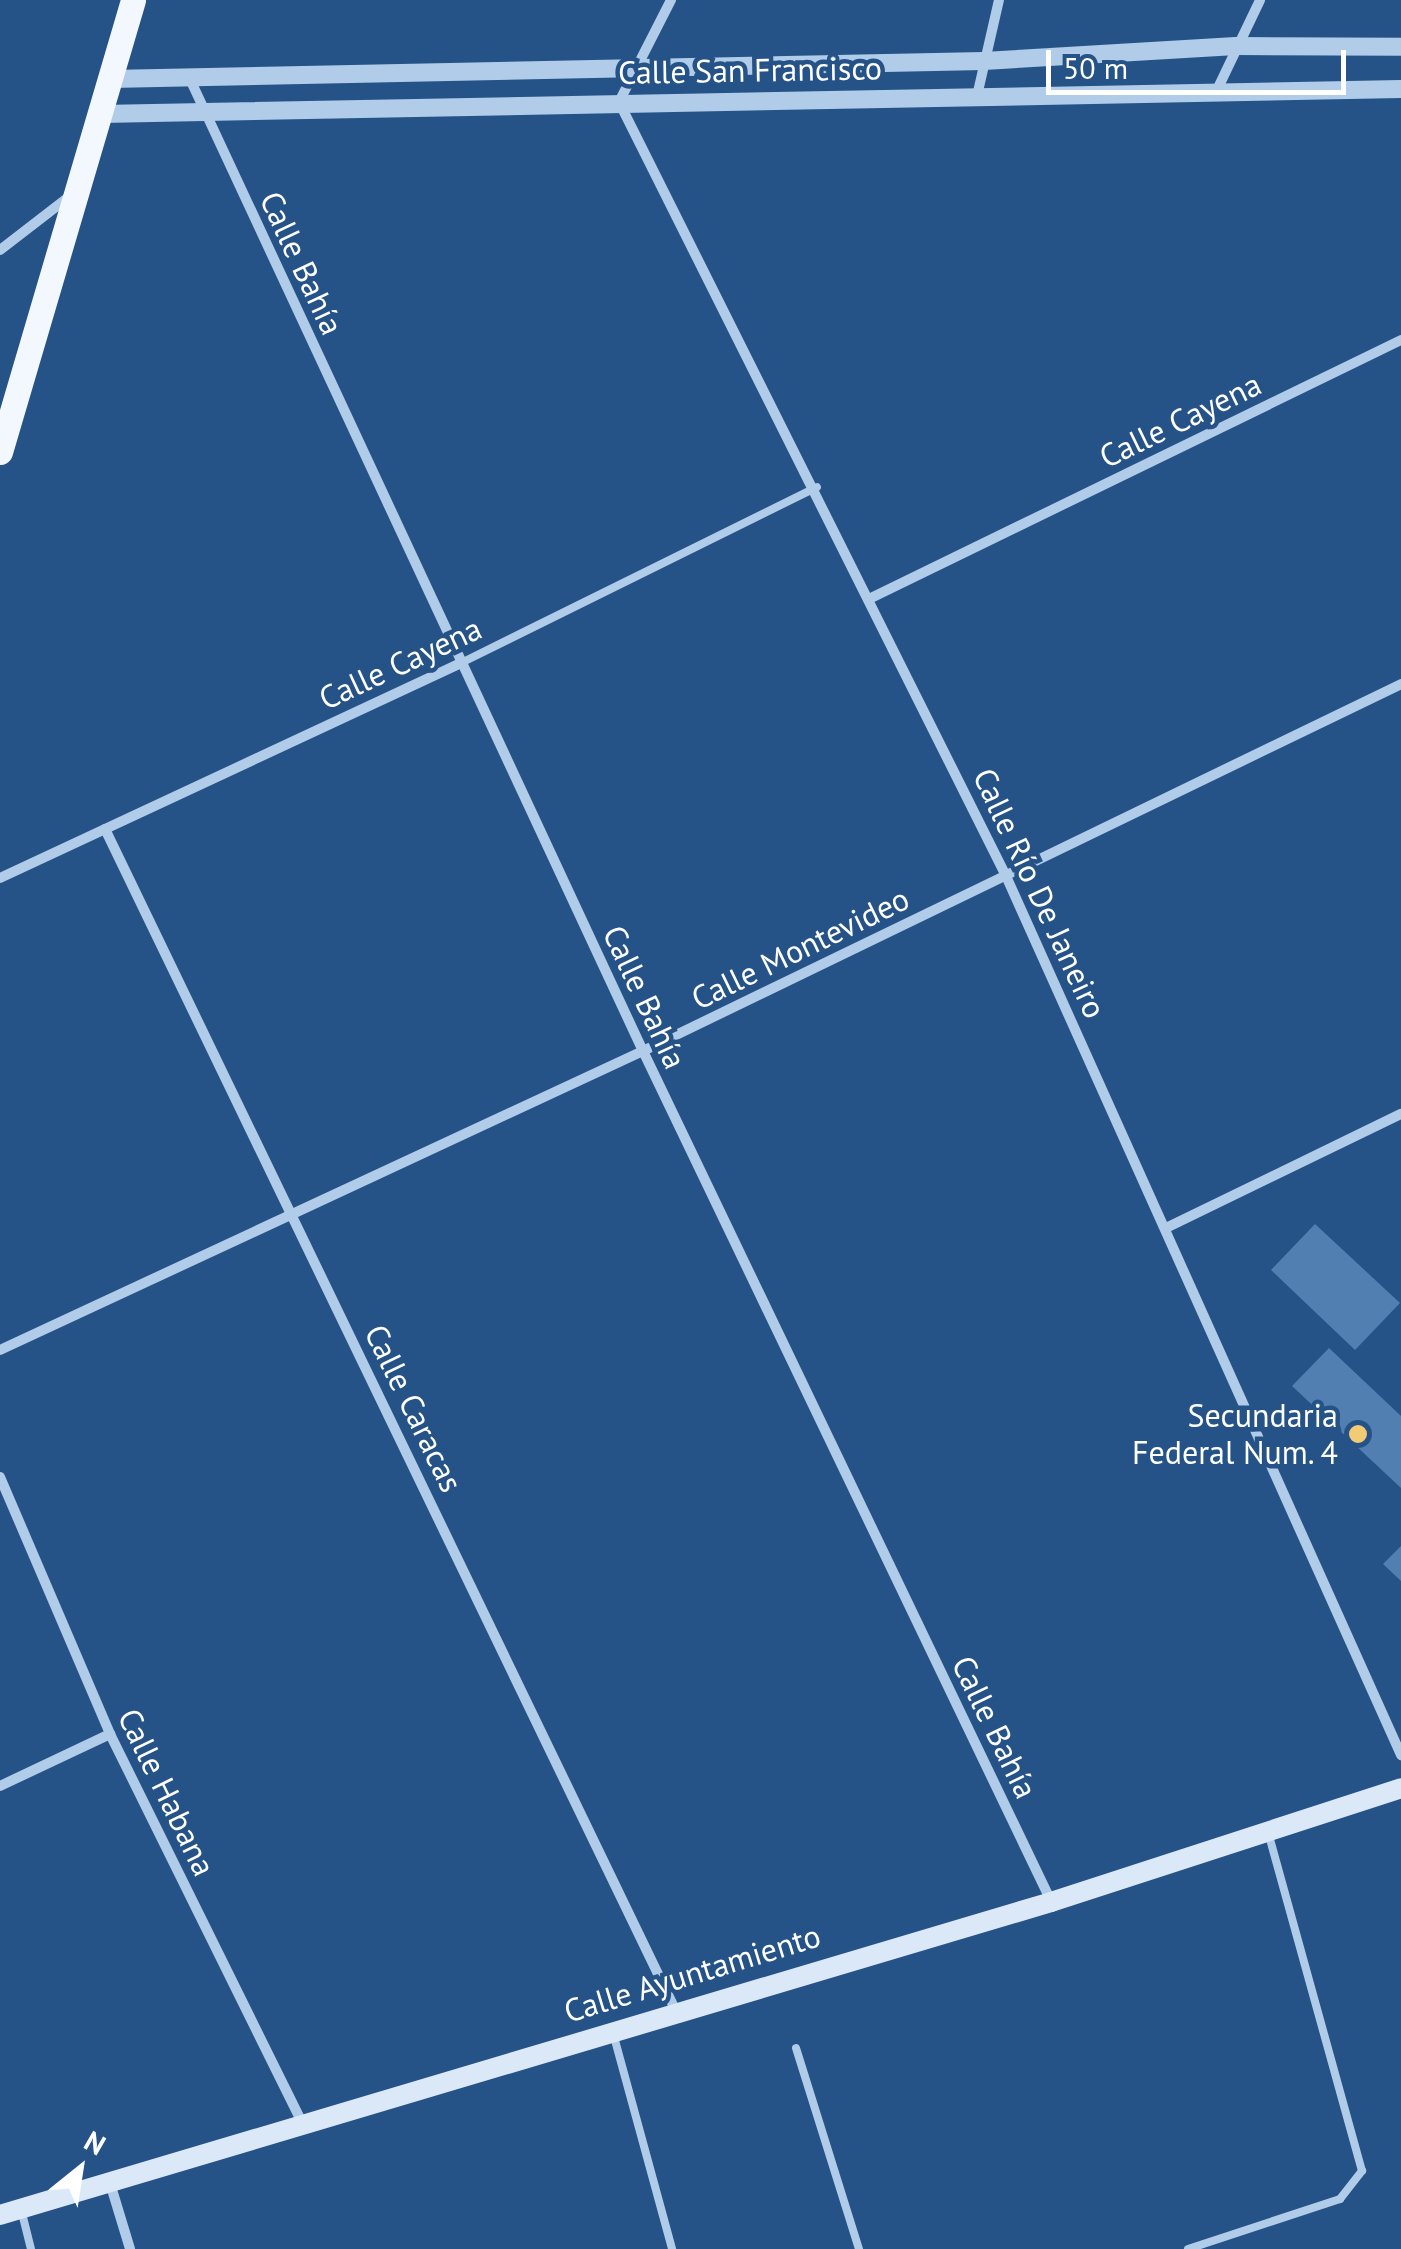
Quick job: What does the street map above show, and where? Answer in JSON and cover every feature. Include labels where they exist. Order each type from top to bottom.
[{"type":"main road","points":[[0,452],[133,0]]},
{"type":"main road","name":"Calle Ayuntamiento","points":[[10,2212],[675,2009],[1052,1902],[1401,1788]]},
{"type":"street","points":[[620,102],[671,0]]},
{"type":"street","points":[[977,96],[998,0]]},
{"type":"street","points":[[1216,92],[1260,0]]},
{"type":"street","name":"Calle San Francisco","points":[[110,79],[984,61],[1236,46],[1401,47]]},
{"type":"street","name":"Calle Bahía","points":[[189,77],[643,1051],[1052,1902]]},
{"type":"street","name":"Calle San Francisco","points":[[101,114],[202,108],[1401,89]]},
{"type":"street","name":"Calle Río De Janeiro","points":[[620,102],[817,487],[1006,876],[1168,1227],[1401,1755]]},
{"type":"street","points":[[0,250],[79,190]]},
{"type":"street","name":"Calle Cayena","points":[[872,598],[1401,340]]},
{"type":"street","name":"Calle Cayena","points":[[0,878],[462,663]]},
{"type":"street","name":"Calle Montevideo","points":[[0,1350],[643,1051],[1401,684]]},
{"type":"street","name":"Calle Caracas","points":[[106,829],[675,2009]]},
{"type":"street","points":[[1168,1227],[1401,1114]]},
{"type":"street","name":"Calle Habana","points":[[0,1478],[110,1734],[302,2123]]},
{"type":"street","points":[[0,1786],[110,1734]]},
{"type":"street","points":[[110,2182],[130,2249]]},
{"type":"lane","name":"Calle Cayena","points":[[462,663],[817,487]]},
{"type":"lane","points":[[1188,2249],[1340,2198],[1362,2171],[1268,1832]]},
{"type":"lane","points":[[612,2028],[672,2249]]},
{"type":"lane","points":[[796,2048],[860,2249]]},
{"type":"lane","points":[[10,2212],[31,2249]]},
{"type":"building","points":[[1315,1224],[1400,1303],[1355,1350],[1271,1270]]},
{"type":"building","points":[[1329,1348],[1401,1416],[1401,1488],[1292,1386]]},
{"type":"building","points":[[1401,1546],[1401,1581],[1383,1564]]},
{"type":"place","name":"Secundaria Federal Num. 4","points":[[1358,1434]]}]
